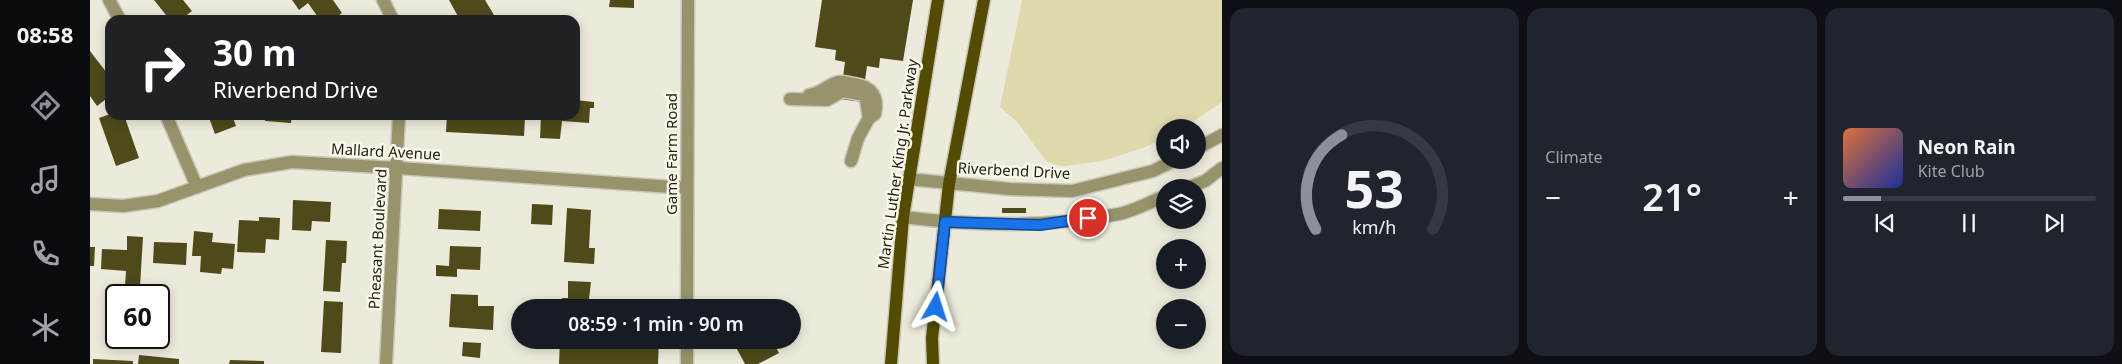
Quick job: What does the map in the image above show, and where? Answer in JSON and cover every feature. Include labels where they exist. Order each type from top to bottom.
[{"type":"main road","name":"Martin Luther King Jr. Parkway","points":[[891,364],[903,217],[938,0]]},
{"type":"main road","points":[[932,364],[932,338],[949,184],[984,0]]},
{"type":"street","points":[[109,0],[117,15]]},
{"type":"street","points":[[383,0],[390,15]]},
{"type":"street","name":"Game Farm Road","points":[[687,299],[688,0]]},
{"type":"street","points":[[790,99],[827,100],[843,91],[864,95],[869,118],[858,138],[851,161]]},
{"type":"street","points":[[168,120],[197,187]]},
{"type":"street","name":"Pheasant Boulevard","points":[[386,364],[400,120]]},
{"type":"street","points":[[1206,144],[1222,136]]},
{"type":"street","name":"Mallard Avenue","points":[[90,204],[123,206],[158,201],[244,170],[292,162],[687,188]]},
{"type":"street","points":[[1206,180],[1222,168]]},
{"type":"street","name":"Riverbend Drive","points":[[908,179],[1010,190],[1072,191],[1157,169]]},
{"type":"street","points":[[903,217],[945,222],[1040,225],[1121,214],[1156,200]]},
{"type":"street","points":[[687,349],[687,364]]},
{"type":"shaded area","points":[[1022,0],[1222,0],[1222,102],[1197,119],[1156,119],[1156,142],[1102,161],[1065,166],[1056,165],[1046,161],[1018,123],[1000,107]]},
{"type":"building","points":[[154,0],[183,0],[192,11],[187,15],[166,15]]},
{"type":"building","points":[[292,0],[333,0],[342,13],[339,15],[316,15],[308,3],[299,10]]},
{"type":"building","points":[[449,0],[485,0],[494,15],[457,15]]},
{"type":"building","points":[[610,0],[634,0],[634,8],[609,7]]},
{"type":"building","points":[[822,0],[913,0],[903,61],[880,58],[879,68],[867,66],[862,102],[840,99],[845,62],[835,60],[836,50],[815,47]]},
{"type":"building","points":[[90,51],[105,70],[105,100],[97,106],[90,96]]},
{"type":"building","points":[[580,101],[594,102],[594,108],[590,108],[589,123],[562,121],[560,139],[540,138],[541,120],[580,120]]},
{"type":"building","points":[[105,116],[105,120],[126,120],[139,158],[116,166],[99,118]]},
{"type":"building","points":[[210,120],[234,120],[236,126],[215,134]]},
{"type":"building","points":[[265,120],[291,120],[291,123]]},
{"type":"building","points":[[447,120],[525,120],[524,136],[446,132]]},
{"type":"building","points":[[293,200],[331,202],[330,222],[312,221],[311,231],[292,230]]},
{"type":"building","points":[[532,204],[553,205],[552,225],[531,224]]},
{"type":"building","points":[[567,208],[591,210],[589,248],[595,248],[594,264],[564,262]]},
{"type":"building","points":[[1002,208],[1026,208],[1026,213],[1002,213]]},
{"type":"building","points":[[439,209],[481,211],[480,231],[438,229]]},
{"type":"building","points":[[259,217],[280,218],[279,240],[266,239],[265,253],[237,252],[239,220],[259,221]]},
{"type":"building","points":[[194,231],[213,233],[212,242],[235,244],[233,269],[222,268],[221,274],[200,272],[201,256],[192,256]]},
{"type":"building","points":[[127,236],[143,237],[140,284],[125,284],[126,271],[101,269],[102,249],[127,250]]},
{"type":"building","points":[[326,240],[347,241],[346,263],[342,263],[340,292],[323,291]]},
{"type":"building","points":[[154,242],[187,243],[186,265],[153,263]]},
{"type":"building","points":[[450,246],[481,247],[480,270],[457,269],[457,277],[436,276],[436,265],[449,266]]},
{"type":"building","points":[[90,247],[95,247],[94,266],[90,266]]},
{"type":"building","points":[[568,281],[591,282],[589,299],[562,299],[568,298]]},
{"type":"building","points":[[451,294],[478,295],[478,306],[494,306],[493,330],[449,327]]},
{"type":"building","points":[[324,301],[343,302],[341,353],[321,352]]},
{"type":"building","points":[[463,342],[481,343],[480,358],[462,356]]},
{"type":"building","points":[[560,349],[659,349],[658,364],[559,364]]},
{"type":"building","points":[[737,349],[777,349],[779,353],[758,364],[745,364]]},
{"type":"building","points":[[139,355],[179,359],[179,364],[138,364]]},
{"type":"building","points":[[93,359],[133,361],[133,364],[93,364]]},
{"type":"building","points":[[230,360],[264,361],[264,364],[229,364]]},
{"type":"route","points":[[936,307],[945,222],[1040,225],[1088,218]]}]
